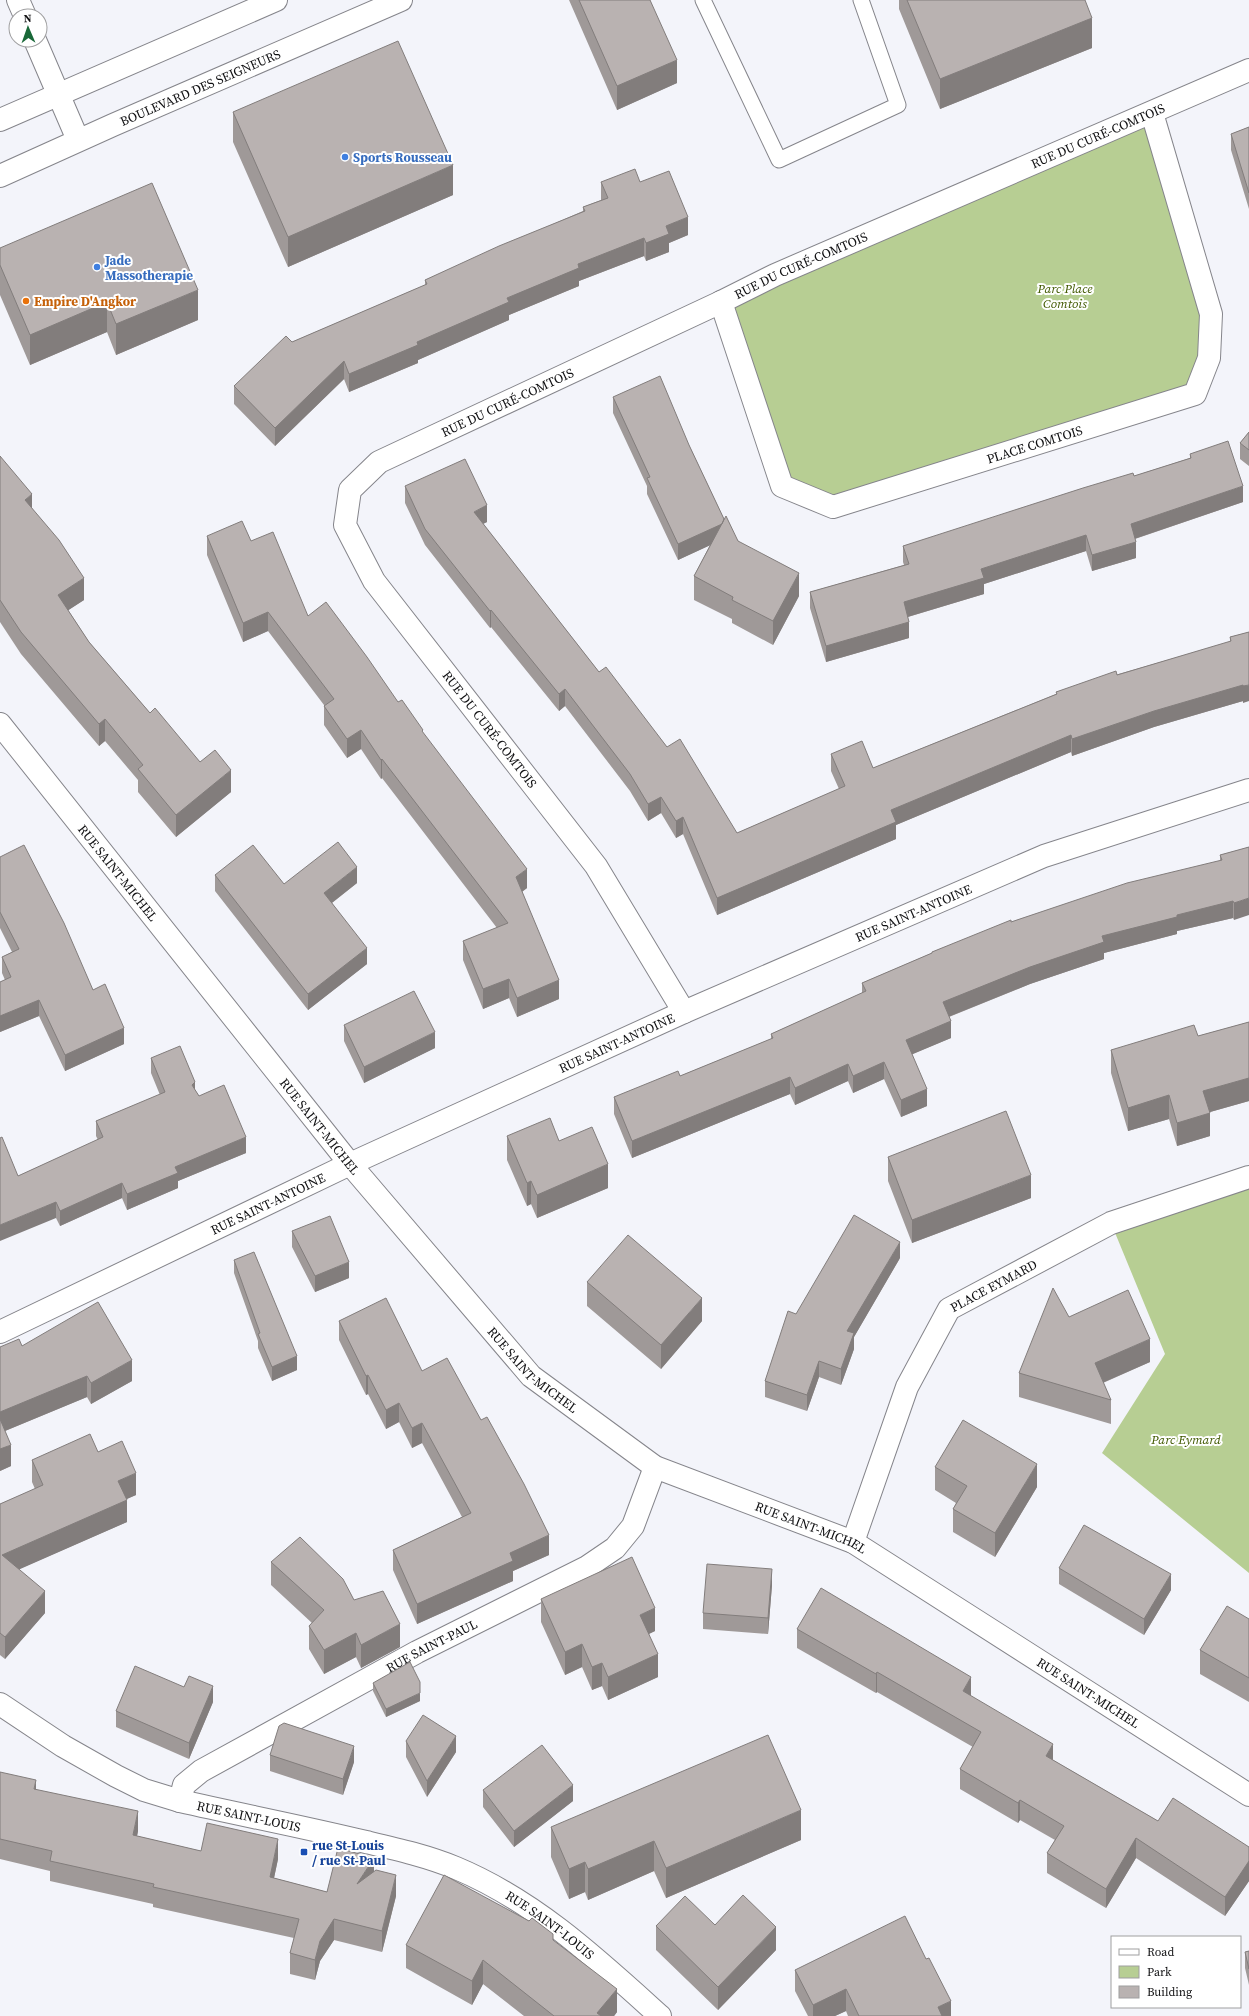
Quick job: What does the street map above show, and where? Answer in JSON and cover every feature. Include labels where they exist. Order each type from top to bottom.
[{"type":"street","points":[[0,120],[276,0]]},
{"type":"street","name":"BOULEVARD DES SEIGNEURS","points":[[0,176],[78,140],[401,0]]},
{"type":"street","points":[[37,48],[78,140]]},
{"type":"street","name":"RUE DU CURÉ-COMTOIS","points":[[684,1012],[596,866],[374,581],[345,525],[350,490],[379,462],[722,302],[775,275],[1249,70]]},
{"type":"street","name":"PLACE COMTOIS","points":[[722,302],[782,486],[833,507],[1195,394],[1210,358],[1211,314],[1152,113]]},
{"type":"street","name":"RUE SAINT-MICHEL","points":[[0,724],[350,1164],[531,1376],[655,1467],[852,1542],[1249,1795]]},
{"type":"street","name":"RUE SAINT-ANTOINE","points":[[0,1332],[350,1164],[684,1012],[1044,856],[1249,790]]},
{"type":"street","name":"PLACE EYMARD","points":[[852,1542],[907,1388],[949,1309],[1111,1223],[1249,1177]]},
{"type":"street","name":"RUE SAINT-PAUL","points":[[180,1801],[184,1785],[201,1771],[417,1652],[588,1567],[614,1548],[633,1526],[655,1467]]},
{"type":"street","name":"RUE SAINT-LOUIS","points":[[0,1704],[63,1746],[144,1790],[180,1801],[412,1853],[456,1868],[513,1897],[558,1928],[599,1961],[660,2016]]},
{"type":"lane","points":[[703,0],[779,160],[898,105],[861,0]]},
{"type":"green space","name":"Parc Place Comtois","points":[[1152,113],[1211,314],[1195,394],[833,507],[782,486],[721,302]]},
{"type":"green space","name":"Parc Eymard","points":[[1249,1177],[1249,1573],[1102,1453],[1165,1354],[1111,1223]]},
{"type":"building","points":[[579,0],[650,0],[677,60],[617,86]]},
{"type":"building","points":[[907,0],[1085,0],[1092,18],[940,79]]},
{"type":"building","points":[[398,41],[453,165],[288,237],[233,112]]},
{"type":"building","points":[[1249,127],[1249,193],[1231,134]]},
{"type":"building","points":[[635,169],[640,182],[669,171],[688,217],[666,226],[669,234],[646,243],[644,238],[578,264],[579,268],[507,298],[509,302],[417,342],[418,345],[349,374],[344,361],[275,428],[234,386],[286,336],[292,342],[427,284],[425,280],[499,246],[585,211],[583,207],[608,198],[601,182]]},
{"type":"building","points":[[152,183],[198,290],[116,324],[107,302],[30,335],[0,265],[0,248]]},
{"type":"building","points":[[660,376],[689,445],[724,519],[722,524],[678,544],[647,478],[650,477],[613,397]]},
{"type":"building","points":[[1249,432],[1249,450],[1240,443]]},
{"type":"building","points":[[1228,441],[1243,486],[1131,524],[1136,542],[1092,555],[1086,535],[981,569],[984,578],[904,602],[909,622],[826,646],[810,592],[909,564],[903,546],[1083,488],[1133,473],[1134,476],[1191,458],[1190,454]]},
{"type":"building","points":[[0,456],[32,494],[25,500],[59,540],[84,578],[58,595],[89,642],[150,713],[155,708],[200,762],[215,750],[231,770],[176,815],[138,769],[143,765],[105,719],[99,724],[21,632],[0,600]]},
{"type":"building","points":[[465,459],[487,505],[474,512],[599,672],[606,667],[667,747],[680,739],[737,833],[845,786],[831,754],[862,741],[873,768],[1057,694],[1056,692],[1116,671],[1117,675],[1231,641],[1230,637],[1249,632],[1249,685],[1243,685],[1154,711],[1072,739],[1071,735],[891,810],[896,822],[717,898],[683,817],[676,821],[661,797],[648,804],[630,774],[565,689],[559,694],[491,610],[490,611],[425,529],[405,486]]},
{"type":"building","points":[[726,516],[738,541],[799,573],[773,621],[732,600],[733,597],[694,576]]},
{"type":"building","points":[[242,521],[251,541],[273,532],[308,616],[326,602],[398,702],[402,700],[423,730],[422,731],[527,869],[516,877],[559,980],[517,998],[509,979],[483,989],[463,941],[508,923],[382,759],[381,760],[361,730],[347,739],[324,706],[334,699],[268,612],[243,623],[207,536]]},
{"type":"building","points":[[338,842],[357,867],[324,893],[367,948],[308,994],[215,875],[253,845],[284,884]]},
{"type":"building","points":[[24,845],[64,923],[93,990],[105,984],[124,1028],[65,1055],[39,1000],[0,1016],[0,982],[11,977],[2,957],[19,949],[0,912],[0,857]]},
{"type":"building","points":[[1249,847],[1249,898],[1234,903],[1233,901],[1177,915],[1177,917],[1102,936],[1104,942],[1030,967],[943,1002],[951,1021],[906,1040],[927,1089],[901,1100],[884,1062],[853,1076],[848,1064],[795,1088],[790,1077],[632,1141],[614,1097],[678,1071],[680,1076],[773,1038],[771,1034],[866,991],[862,983],[932,952],[1011,920],[1011,922],[1127,883],[1222,860],[1220,855]]},
{"type":"building","points":[[414,991],[435,1032],[364,1067],[344,1025]]},
{"type":"building","points":[[1249,1022],[1249,1078],[1203,1091],[1210,1113],[1177,1123],[1169,1095],[1128,1108],[1111,1050],[1194,1025],[1198,1036]]},
{"type":"building","points":[[180,1046],[195,1082],[192,1085],[199,1096],[224,1085],[246,1137],[175,1167],[178,1173],[127,1194],[122,1183],[60,1211],[56,1202],[0,1225],[0,1138],[2,1137],[18,1176],[103,1137],[96,1121],[165,1092],[151,1058]]},
{"type":"building","points":[[1006,1111],[1031,1175],[912,1220],[888,1157]]},
{"type":"building","points":[[550,1118],[559,1141],[592,1127],[608,1164],[537,1195],[531,1181],[527,1183],[507,1136]]},
{"type":"building","points":[[854,1215],[900,1242],[847,1331],[854,1333],[841,1369],[819,1361],[807,1395],[765,1381],[788,1311],[796,1314]]},
{"type":"building","points":[[330,1216],[349,1262],[315,1276],[292,1231]]},
{"type":"building","points":[[628,1235],[702,1298],[661,1345],[587,1282]]},
{"type":"building","points":[[254,1252],[297,1356],[272,1367],[258,1334],[260,1333],[234,1260]]},
{"type":"building","points":[[1053,1288],[1069,1317],[1128,1290],[1150,1339],[1095,1363],[1111,1400],[1019,1373]]},
{"type":"building","points":[[386,1298],[422,1371],[447,1358],[481,1420],[487,1417],[524,1484],[549,1535],[510,1553],[513,1561],[417,1604],[393,1550],[471,1513],[422,1423],[412,1428],[399,1403],[386,1410],[368,1375],[366,1376],[339,1321]]},
{"type":"building","points":[[98,1302],[132,1360],[91,1383],[87,1376],[0,1412],[0,1347],[19,1339],[22,1346]]},
{"type":"building","points":[[0,1419],[11,1445],[0,1449]]},
{"type":"building","points":[[963,1420],[1037,1464],[995,1533],[953,1509],[967,1486],[935,1467]]},
{"type":"building","points":[[90,1434],[98,1452],[122,1441],[136,1473],[118,1481],[127,1500],[2,1555],[45,1591],[5,1637],[0,1633],[0,1504],[43,1485],[32,1460]]},
{"type":"building","points":[[1084,1525],[1171,1574],[1144,1619],[1059,1568]]},
{"type":"building","points":[[300,1537],[343,1579],[354,1600],[383,1591],[400,1624],[361,1645],[356,1633],[324,1650],[309,1626],[324,1610],[271,1562]]},
{"type":"building","points":[[632,1557],[655,1608],[640,1615],[658,1654],[608,1677],[602,1663],[592,1667],[582,1644],[565,1652],[541,1599]]},
{"type":"building","points":[[707,1564],[772,1569],[768,1618],[703,1613]]},
{"type":"building","points":[[821,1588],[971,1677],[963,1691],[1053,1744],[1046,1756],[1158,1821],[1173,1798],[1249,1847],[1249,1861],[1225,1897],[1136,1838],[1106,1889],[1047,1853],[1064,1826],[1020,1800],[1018,1803],[960,1769],[981,1732],[877,1672],[876,1674],[797,1629]]},
{"type":"building","points":[[1227,1606],[1249,1619],[1249,1678],[1200,1650]]},
{"type":"building","points":[[410,1662],[420,1682],[420,1693],[386,1709],[373,1683]]},
{"type":"building","points":[[135,1666],[184,1687],[189,1676],[213,1686],[189,1743],[116,1711]]},
{"type":"building","points":[[423,1715],[456,1736],[427,1781],[406,1741]]},
{"type":"building","points":[[284,1723],[354,1746],[343,1779],[270,1755],[279,1726]]},
{"type":"building","points":[[768,1735],[801,1810],[666,1868],[654,1841],[588,1869],[585,1862],[569,1869],[551,1827]]},
{"type":"building","points":[[542,1745],[573,1785],[514,1831],[483,1790]]},
{"type":"building","points":[[0,1772],[36,1780],[34,1789],[138,1811],[133,1835],[201,1851],[207,1823],[278,1839],[270,1877],[327,1892],[338,1848],[374,1858],[357,1884],[376,1870],[396,1875],[382,1931],[334,1919],[320,1941],[315,1960],[290,1953],[299,1919],[153,1887],[154,1884],[50,1861],[52,1851],[0,1839]]},
{"type":"building","points":[[444,1875],[529,1921],[532,1918],[553,1934],[553,1940],[617,1989],[597,2013],[601,2016],[554,2016],[483,1960],[472,1981],[406,1945]]},
{"type":"building","points":[[743,1895],[776,1927],[718,1987],[656,1926],[685,1896],[715,1925]]},
{"type":"building","points":[[905,1916],[926,1959],[929,1958],[951,2001],[938,2007],[942,2016],[859,2016],[846,1989],[813,2005],[795,1970]]},
{"type":"building","points":[[1249,1951],[1249,1969],[1245,1952]]},
{"type":"place","name":"Sports Rousseau","points":[[345,157]]},
{"type":"place","name":"Jade Massotherapie","points":[[97,267]]},
{"type":"place","name":"Empire D'Angkor","points":[[26,301]]},
{"type":"place","name":"rue St-Louis / rue St-Paul","points":[[304,1852]]}]
